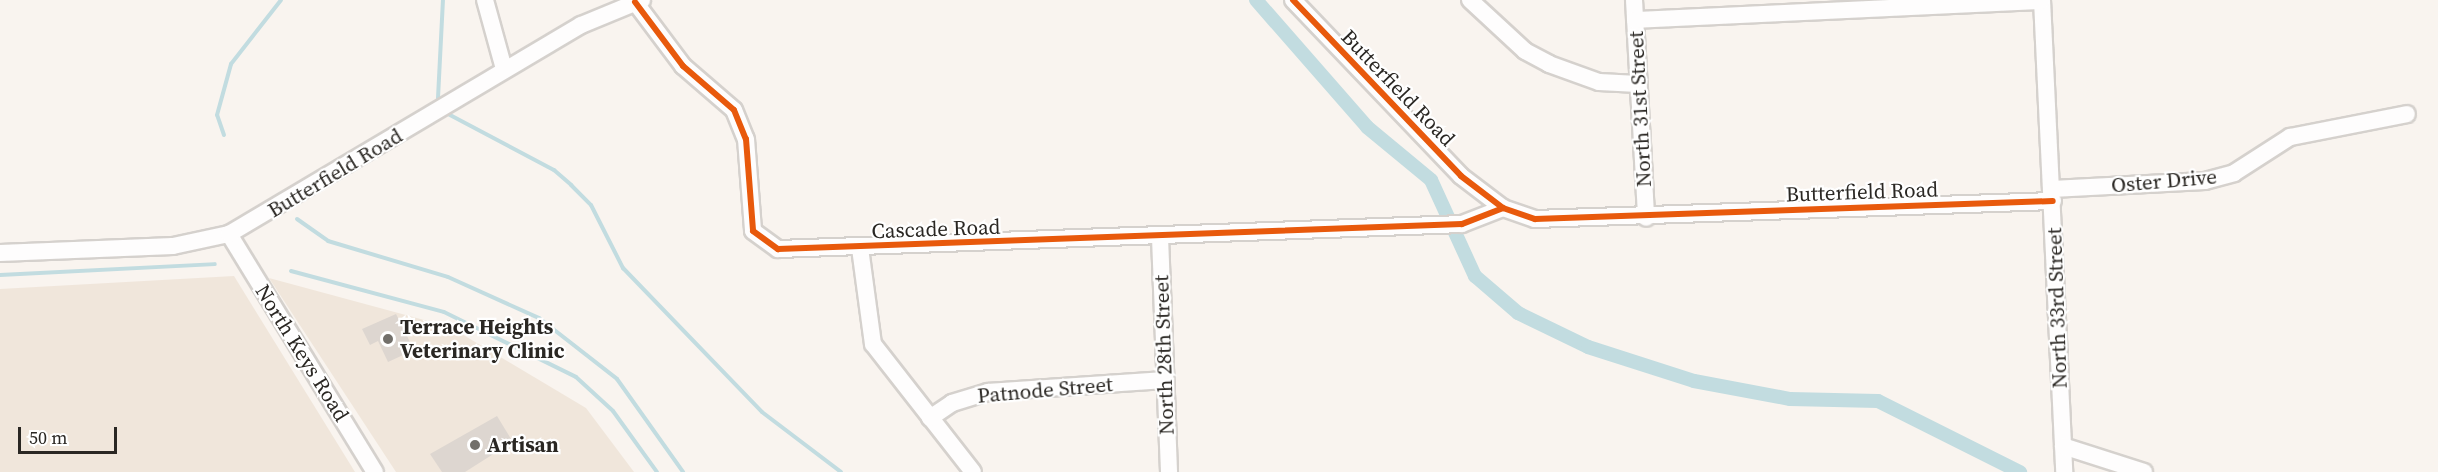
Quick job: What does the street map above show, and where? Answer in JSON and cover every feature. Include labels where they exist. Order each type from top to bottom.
[{"type":"street","points":[[485,0],[504,69]]},
{"type":"street","name":"Butterfield Road","points":[[1293,0],[1382,98],[1461,176],[1503,208],[1557,221],[2053,195]]},
{"type":"street","points":[[1470,0],[1525,51],[1549,64],[1599,82],[1638,84]]},
{"type":"street","name":"North 31st Street","points":[[1634,0],[1646,218]]},
{"type":"street","name":"Butterfield Road","points":[[0,253],[173,246],[229,234],[504,69],[638,1]]},
{"type":"street","name":"Cascade Road","points":[[638,1],[683,66],[723,97],[742,123],[751,219],[759,240],[788,250],[1462,224],[1503,208]]},
{"type":"street","points":[[1635,20],[2042,1]]},
{"type":"street","name":"North 33rd Street","points":[[2042,1],[2053,195],[2064,472]]},
{"type":"street","name":"Oster Drive","points":[[2053,195],[2205,181],[2234,173],[2290,137],[2407,114]]},
{"type":"street","name":"North Keys Road","points":[[229,234],[375,472]]},
{"type":"street","name":"North 28th Street","points":[[1160,237],[1169,472]]},
{"type":"street","points":[[860,248],[873,344],[973,472]]},
{"type":"street","name":"Patnode Street","points":[[930,418],[952,403],[988,392],[1165,380]]},
{"type":"street","points":[[2063,446],[2144,472]]},
{"type":"shaded area","points":[[234,276],[355,472],[0,472],[0,289]]},
{"type":"shaded area","points":[[269,278],[450,327],[586,408],[634,472],[396,472]]},
{"type":"building","name":"Terrace Heights Veterinary Clinic","points":[[396,314],[414,350],[388,362],[378,341],[370,345],[362,329]]},
{"type":"building","name":"Artisan","points":[[497,416],[511,439],[506,446],[465,472],[442,472],[430,454]]},
{"type":"waterway","points":[[224,135],[217,115],[231,64],[281,0]]},
{"type":"waterway","points":[[438,98],[443,0]]},
{"type":"waterway","points":[[1256,0],[1367,127],[1431,180],[1475,276],[1518,313],[1588,347],[1694,381],[1790,399],[1878,401],[2020,472]]},
{"type":"waterway","points":[[450,115],[554,170],[571,185],[591,205],[623,268],[762,412],[841,472]]},
{"type":"waterway","points":[[297,219],[328,241],[448,277],[539,318],[617,379],[683,472]]},
{"type":"waterway","points":[[0,275],[215,264]]},
{"type":"waterway","points":[[291,271],[444,312],[576,377],[613,411],[657,472]]},
{"type":"cycle path","points":[[1293,0],[1461,176],[1503,208],[1535,219],[2053,201]]},
{"type":"cycle path","points":[[635,2],[683,66],[734,110],[746,139],[753,231],[778,249],[1462,224],[1503,208]]},
{"type":"place","name":"Terrace Heights Veterinary Clinic","points":[[388,339]]},
{"type":"place","name":"Artisan","points":[[475,445]]}]
